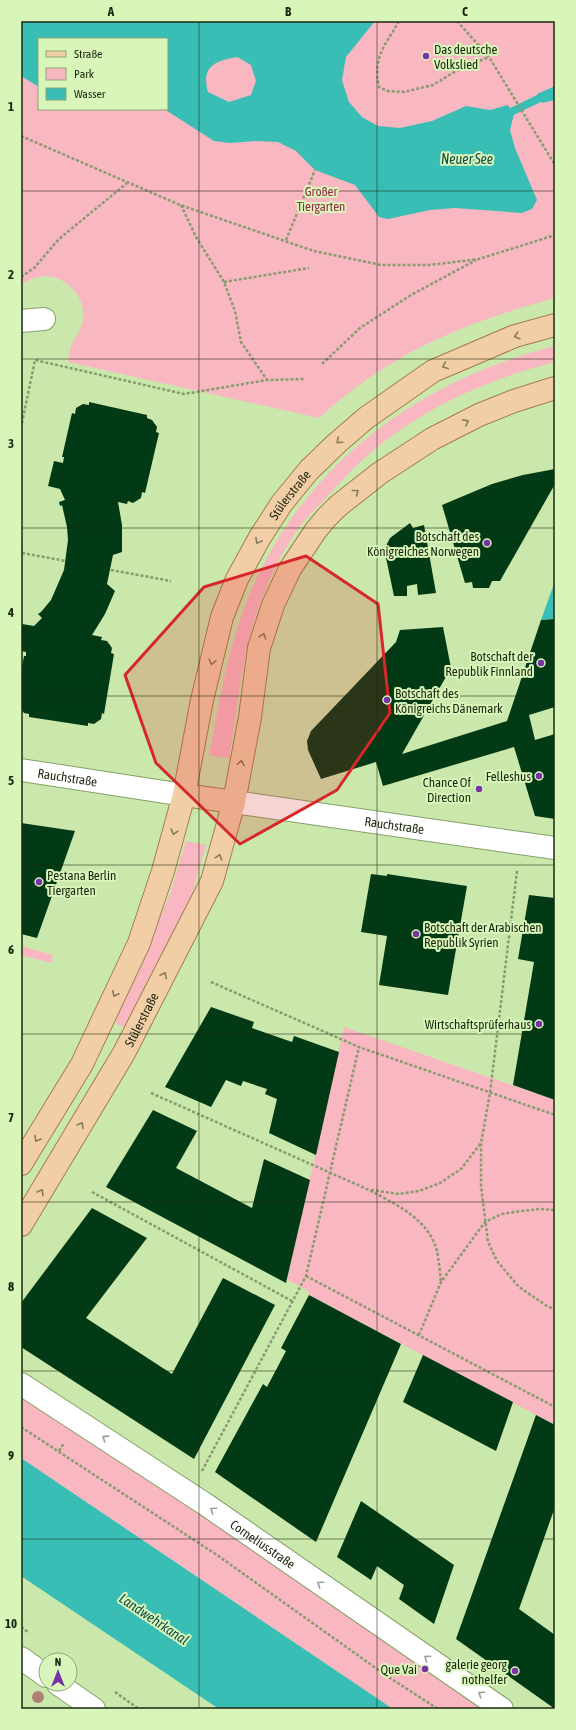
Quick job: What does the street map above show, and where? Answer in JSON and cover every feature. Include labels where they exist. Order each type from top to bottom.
[{"type":"main road","name":"Stülerstraße","points":[[21,1164],[82,1064],[139,943],[163,871],[184,795],[202,700],[222,618],[237,579],[260,537],[282,503],[310,470],[336,443],[366,418],[433,371],[515,336],[555,325]]},
{"type":"main road","name":"Stülerstraße","points":[[21,1225],[124,1053],[212,881],[234,802],[250,717],[259,648],[273,605],[290,569],[316,530],[338,506],[380,473],[432,439],[479,415],[514,401],[555,388]]},
{"type":"main road","points":[[184,795],[234,802]]},
{"type":"street","points":[[21,321],[44,319]]},
{"type":"street","name":"Rauchstraße","points":[[21,770],[184,795]]},
{"type":"street","name":"Rauchstraße","points":[[234,802],[555,848]]},
{"type":"street","name":"Corneliusstraße","points":[[21,1384],[205,1504],[502,1709]]},
{"type":"street","points":[[21,1658],[38,1670]]},
{"type":"street","points":[[70,1692],[94,1709]]},
{"type":"path","points":[[400,21],[381,49],[376,74],[379,87],[387,91],[404,92],[433,85],[456,71],[489,57]]},
{"type":"path","points":[[457,21],[489,57],[555,165]]},
{"type":"path","points":[[21,136],[180,205],[286,240],[314,251],[381,265],[429,265],[479,259]]},
{"type":"path","points":[[286,240],[315,170]]},
{"type":"path","points":[[21,277],[34,268],[59,239],[127,182]]},
{"type":"path","points":[[180,205],[196,237],[224,282],[235,311],[241,342],[267,380]]},
{"type":"path","points":[[322,364],[360,328],[411,295],[479,259],[555,235]]},
{"type":"path","points":[[224,282],[309,268]]},
{"type":"path","points":[[21,428],[35,360],[184,394],[267,380],[304,380]]},
{"type":"path","points":[[21,542],[21,557]]},
{"type":"path","points":[[22,553],[66,562]]},
{"type":"path","points":[[111,570],[170,581]]},
{"type":"path","points":[[517,871],[490,1093],[482,1142],[481,1186],[488,1242],[497,1261],[519,1287],[555,1310]]},
{"type":"path","points":[[211,982],[359,1047],[555,1115]]},
{"type":"path","points":[[201,1472],[306,1276],[359,1047]]},
{"type":"path","points":[[151,1093],[369,1190],[401,1207],[420,1222],[430,1236],[437,1250],[441,1282]]},
{"type":"path","points":[[369,1190],[399,1194],[419,1191],[440,1183],[461,1169],[482,1142]]},
{"type":"path","points":[[92,1192],[292,1301]]},
{"type":"path","points":[[419,1335],[441,1282],[485,1222],[502,1214],[540,1209],[555,1210]]},
{"type":"path","points":[[306,1276],[555,1407]]},
{"type":"path","points":[[21,1427],[217,1555],[387,1676],[438,1709]]},
{"type":"highlighted area","points":[[306,556],[378,604],[390,713],[337,790],[240,844],[156,763],[125,675],[204,587]]},
{"type":"green space","name":"Großer Tiergarten","points":[[21,21],[555,21],[555,298],[489,318],[429,343],[373,375],[319,418],[68,362],[71,346],[80,329],[83,319],[81,301],[71,287],[56,278],[47,276],[31,279],[21,284]]},
{"type":"green space","points":[[555,346],[555,362],[481,386],[433,409],[389,438],[358,464],[305,520],[280,559],[262,598],[253,624],[245,657],[229,758],[209,755],[220,697],[239,622],[246,603],[269,554],[297,510],[331,471],[369,437],[411,407],[456,382],[504,362]]},
{"type":"green space","points":[[186,841],[206,845],[191,898],[126,1027],[120,1026],[116,1022],[117,1018],[170,894]]},
{"type":"green space","points":[[21,946],[53,955],[51,963],[21,955]]},
{"type":"green space","points":[[344,1027],[555,1100],[555,1425],[309,1295],[307,1290],[287,1280]]},
{"type":"green space","points":[[21,1395],[124,1461],[487,1709],[393,1709],[21,1458]]},
{"type":"water","name":"Neuer See","points":[[21,21],[375,21],[346,57],[342,80],[349,102],[362,117],[378,126],[400,128],[432,121],[466,106],[490,110],[508,105],[514,114],[510,130],[515,148],[537,200],[532,209],[522,213],[455,208],[430,210],[388,219],[379,217],[355,185],[315,170],[296,151],[278,142],[256,141],[229,143],[214,141],[166,110],[168,110],[168,38],[38,38],[38,86],[21,76]],"holes":[[[237,57],[251,65],[256,81],[251,95],[229,102],[208,92],[206,77],[208,71],[216,63]]]},
{"type":"water","points":[[555,86],[555,100],[542,103],[537,94]]},
{"type":"water","points":[[554,584],[555,619],[541,620]]},
{"type":"water","name":"Landwehrkanal","points":[[21,1458],[393,1709],[219,1709],[21,1576]]},
{"type":"building","points":[[89,402],[147,415],[147,418],[152,420],[157,427],[156,432],[159,433],[145,493],[142,492],[141,498],[133,503],[128,501],[127,504],[118,502],[122,525],[122,552],[113,555],[107,584],[115,591],[105,614],[92,635],[102,637],[101,640],[107,641],[112,648],[111,653],[114,654],[104,714],[102,713],[101,719],[94,724],[88,723],[88,726],[29,717],[29,714],[24,713],[21,709],[21,672],[26,652],[21,651],[21,628],[22,624],[34,626],[42,618],[38,614],[51,600],[64,570],[68,540],[67,527],[62,505],[60,506],[59,502],[65,500],[60,489],[48,486],[54,461],[63,463],[64,457],[62,457],[72,413],[75,414],[76,408],[83,404],[89,405]]},
{"type":"building","name":"Botschaft des Königreiches Norwegen","points":[[555,469],[555,484],[500,581],[492,581],[489,588],[473,588],[472,582],[465,583],[442,505],[492,484],[523,475]]},
{"type":"building","points":[[410,523],[413,528],[424,525],[436,593],[418,595],[417,584],[407,586],[407,596],[394,596],[385,553],[390,538]]},
{"type":"building","points":[[555,619],[555,707],[529,715],[535,740],[555,734],[555,819],[535,816],[514,747],[383,786],[376,762],[321,779],[308,750],[307,741],[311,731],[396,642],[400,630],[443,627],[451,668],[402,754],[507,721],[541,620]]},
{"type":"building","name":"Pestana Berlin Tiergarten","points":[[21,823],[75,831],[37,938],[21,934]]},
{"type":"building","name":"Botschaft der Arabischen Republik Syrien","points":[[371,874],[387,876],[387,874],[467,886],[448,995],[379,985],[387,936],[361,932]]},
{"type":"building","name":"Wirtschaftsprüferhaus","points":[[529,895],[555,898],[555,1100],[513,1085],[534,962],[518,959]]},
{"type":"building","points":[[211,1007],[254,1022],[252,1028],[292,1042],[294,1036],[339,1052],[316,1155],[269,1133],[277,1099],[265,1094],[267,1089],[243,1081],[241,1086],[226,1080],[211,1107],[165,1087]]},
{"type":"building","points":[[153,1110],[197,1131],[176,1168],[252,1208],[264,1159],[310,1180],[286,1283],[106,1187]]},
{"type":"building","points":[[92,1208],[147,1238],[86,1318],[172,1374],[223,1278],[275,1305],[194,1459],[21,1347],[21,1303]]},
{"type":"building","points":[[309,1295],[401,1344],[316,1542],[215,1472],[263,1384],[267,1387],[286,1351],[281,1348]]},
{"type":"building","points":[[423,1355],[513,1402],[496,1451],[403,1402]]},
{"type":"building","points":[[536,1415],[555,1425],[555,1507],[519,1609],[555,1635],[555,1709],[456,1639]]},
{"type":"building","points":[[361,1501],[454,1565],[434,1624],[399,1599],[404,1585],[377,1566],[371,1580],[337,1557]]},
{"type":"waterway","points":[[513,111],[540,98]]},
{"type":"place","name":"Das deutsche Volkslied","points":[[426,56]]},
{"type":"place","name":"Botschaft des Königreiches Norwegen","points":[[487,543]]},
{"type":"place","name":"Botschaft der Republik Finnland","points":[[541,663]]},
{"type":"place","name":"Botschaft des Königreichs Dänemark","points":[[387,700]]},
{"type":"place","name":"Felleshus","points":[[539,776]]},
{"type":"place","name":"Chance Of Direction","points":[[479,789]]},
{"type":"place","name":"Pestana Berlin Tiergarten","points":[[39,882]]},
{"type":"place","name":"Botschaft der Arabischen Republik Syrien","points":[[416,934]]},
{"type":"place","name":"Wirtschaftsprüferhaus","points":[[539,1024]]},
{"type":"place","name":"Que Vai","points":[[425,1669]]},
{"type":"place","name":"galerie georg nothelfer","points":[[515,1671]]}]
